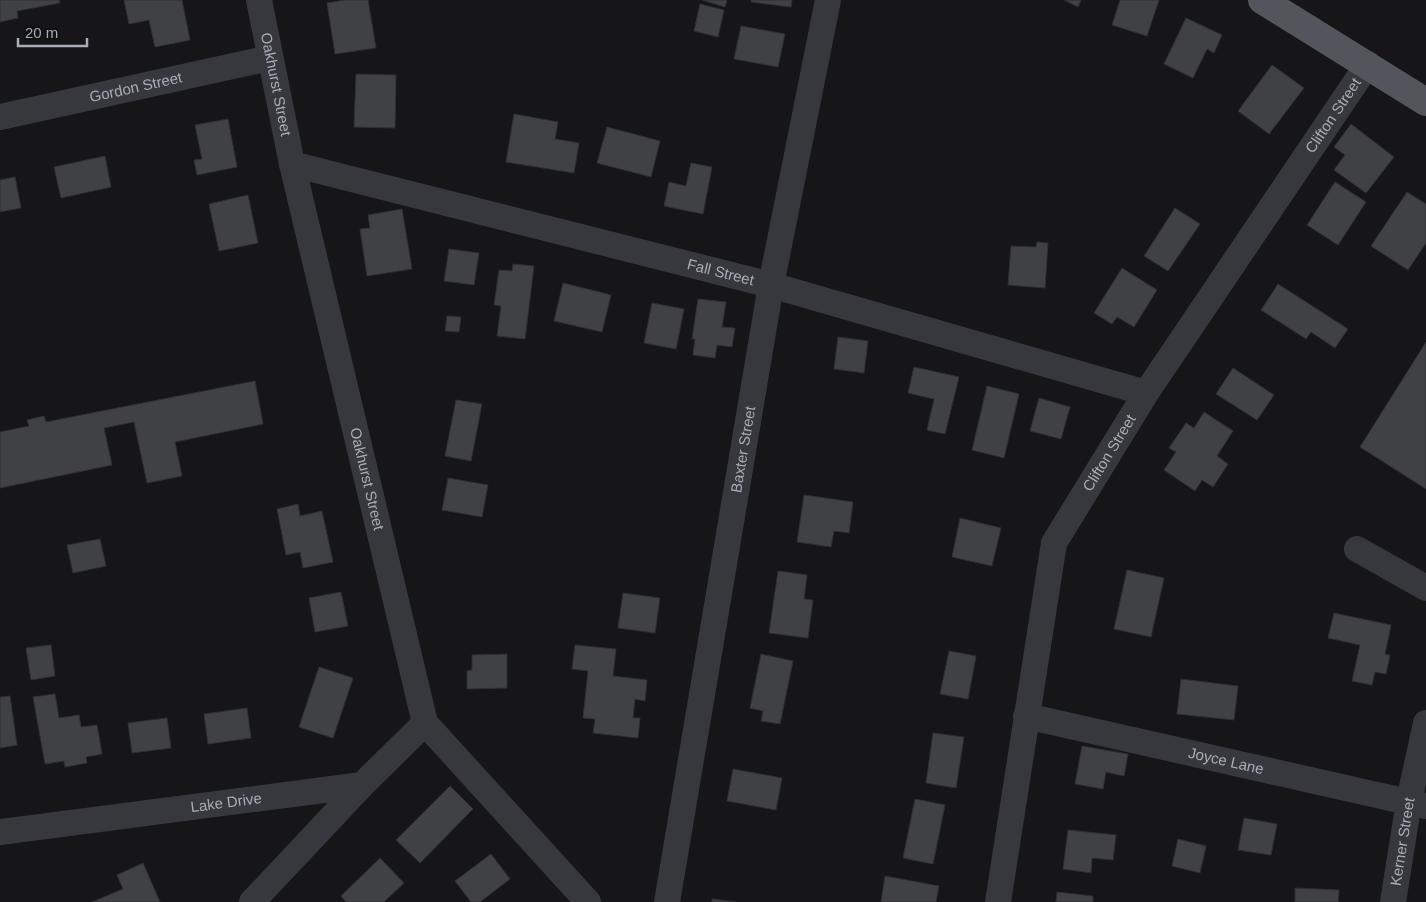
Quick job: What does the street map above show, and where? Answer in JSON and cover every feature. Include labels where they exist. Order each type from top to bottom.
[{"type":"main road","points":[[1262,0],[1368,64],[1426,102]]},
{"type":"street","name":"Oakhurst Street","points":[[259,0],[292,164],[425,722],[588,902]]},
{"type":"street","name":"Baxter Street","points":[[667,902],[771,285],[828,0]]},
{"type":"street","name":"Gordon Street","points":[[0,117],[270,58]]},
{"type":"street","name":"Clifton Street","points":[[998,902],[1054,543],[1146,393],[1368,64]]},
{"type":"street","name":"Fall Street","points":[[292,164],[771,285],[1146,393]]},
{"type":"street","points":[[1357,549],[1426,588]]},
{"type":"street","name":"Joyce Lane","points":[[1026,716],[1417,804]]},
{"type":"street","points":[[252,902],[362,785],[425,722]]},
{"type":"street","name":"Kerner Street","points":[[1393,902],[1417,804],[1426,722]]},
{"type":"street","name":"Lake Drive","points":[[0,832],[362,785]]},
{"type":"building","points":[[0,0],[59,0],[60,3],[17,11],[18,18],[0,22]]},
{"type":"building","points":[[124,0],[182,0],[190,40],[155,47],[149,20],[129,24]]},
{"type":"building","points":[[345,0],[368,0],[376,48],[335,54],[327,3]]},
{"type":"building","points":[[702,0],[727,0],[725,7]]},
{"type":"building","points":[[751,0],[792,0],[791,7],[751,2]]},
{"type":"building","points":[[1064,0],[1081,0],[1078,7]]},
{"type":"building","points":[[1120,0],[1159,0],[1147,36],[1112,25]]},
{"type":"building","points":[[700,4],[724,10],[718,37],[694,31]]},
{"type":"building","points":[[1186,18],[1222,35],[1214,53],[1207,49],[1193,78],[1164,64]]},
{"type":"building","points":[[741,26],[785,34],[778,67],[734,59]]},
{"type":"building","points":[[1272,65],[1304,88],[1269,134],[1238,111]]},
{"type":"building","points":[[356,74],[396,75],[395,128],[354,127]]},
{"type":"building","points":[[514,114],[558,122],[555,139],[579,143],[574,173],[506,162]]},
{"type":"building","points":[[228,119],[237,167],[197,175],[194,160],[202,159],[195,125]]},
{"type":"building","points":[[1351,124],[1394,157],[1366,193],[1334,170],[1345,155],[1334,147]]},
{"type":"building","points":[[607,127],[660,141],[651,177],[597,163]]},
{"type":"building","points":[[105,156],[111,187],[61,198],[54,167]]},
{"type":"building","points":[[691,163],[712,167],[703,214],[664,206],[669,182],[686,186]]},
{"type":"building","points":[[15,177],[21,208],[0,212],[0,180]]},
{"type":"building","points":[[1335,182],[1366,202],[1338,245],[1307,225]]},
{"type":"building","points":[[1407,192],[1426,204],[1426,243],[1408,270],[1371,246]]},
{"type":"building","points":[[248,195],[258,243],[219,251],[209,204]]},
{"type":"building","points":[[1175,208],[1200,224],[1168,271],[1144,256]]},
{"type":"building","points":[[402,209],[412,269],[367,276],[360,229],[370,228],[368,215]]},
{"type":"building","points":[[1037,242],[1048,243],[1045,288],[1008,285],[1011,246],[1036,247]]},
{"type":"building","points":[[449,249],[479,253],[474,285],[444,281]]},
{"type":"building","points":[[513,264],[534,266],[525,339],[497,336],[501,306],[494,305],[499,270],[512,271]]},
{"type":"building","points":[[1122,268],[1157,290],[1134,327],[1117,317],[1112,324],[1094,313]]},
{"type":"building","points":[[563,283],[611,295],[602,332],[554,321]]},
{"type":"building","points":[[1278,284],[1348,329],[1335,348],[1311,332],[1306,339],[1261,310]]},
{"type":"building","points":[[698,299],[726,302],[722,327],[735,328],[732,347],[717,345],[715,358],[693,355],[695,339],[692,339]]},
{"type":"building","points":[[652,303],[684,309],[676,349],[644,343]]},
{"type":"building","points":[[447,316],[461,317],[459,332],[445,331]]},
{"type":"building","points":[[838,337],[868,341],[864,373],[834,369]]},
{"type":"building","points":[[1426,342],[1426,489],[1360,447]]},
{"type":"building","points":[[914,367],[959,377],[945,434],[927,430],[934,399],[908,393]]},
{"type":"building","points":[[1233,368],[1274,395],[1257,420],[1216,394]]},
{"type":"building","points":[[255,381],[263,424],[175,442],[182,476],[147,483],[134,422],[104,428],[112,465],[0,488],[0,432],[29,426],[27,420],[44,416],[46,422]]},
{"type":"building","points":[[987,386],[1019,394],[1004,458],[972,450]]},
{"type":"building","points":[[1039,398],[1070,407],[1061,439],[1030,431]]},
{"type":"building","points":[[456,400],[482,404],[471,461],[445,456]]},
{"type":"building","points":[[1204,412],[1233,431],[1217,456],[1228,464],[1213,487],[1202,480],[1195,491],[1164,470],[1176,452],[1169,448],[1186,423],[1194,428]]},
{"type":"building","points":[[448,478],[488,485],[482,517],[442,510]]},
{"type":"building","points":[[804,495],[853,502],[849,533],[834,531],[831,547],[797,542]]},
{"type":"building","points":[[298,504],[300,516],[322,511],[333,562],[303,568],[300,552],[286,555],[277,509]]},
{"type":"building","points":[[960,518],[1001,528],[992,566],[952,557]]},
{"type":"building","points":[[100,539],[106,566],[73,573],[67,545]]},
{"type":"building","points":[[1127,570],[1164,578],[1151,637],[1114,629]]},
{"type":"building","points":[[778,571],[807,575],[804,599],[813,600],[808,638],[769,633]]},
{"type":"building","points":[[341,592],[348,626],[315,632],[309,598]]},
{"type":"building","points":[[623,593],[660,598],[655,633],[618,628]]},
{"type":"building","points":[[1334,613],[1391,625],[1385,654],[1390,655],[1386,674],[1375,672],[1372,685],[1352,681],[1360,645],[1328,638]]},
{"type":"building","points":[[51,645],[55,676],[31,680],[26,648]]},
{"type":"building","points":[[575,645],[616,649],[613,676],[647,680],[645,701],[635,699],[633,718],[640,718],[638,738],[593,733],[595,719],[583,718],[588,671],[572,669]]},
{"type":"building","points":[[949,651],[976,656],[968,699],[940,694]]},
{"type":"building","points":[[507,654],[507,688],[467,689],[467,671],[472,670],[472,655]]},
{"type":"building","points":[[761,654],[793,661],[780,724],[761,721],[763,711],[750,708]]},
{"type":"building","points":[[319,667],[353,678],[333,738],[299,727]]},
{"type":"building","points":[[1181,679],[1238,686],[1234,720],[1177,714]]},
{"type":"building","points":[[55,694],[59,718],[79,715],[81,727],[97,725],[102,754],[86,757],[87,763],[65,767],[64,761],[45,764],[33,697]]},
{"type":"building","points":[[10,696],[17,745],[0,748],[0,697]]},
{"type":"building","points":[[247,708],[251,738],[208,744],[204,714]]},
{"type":"building","points":[[167,718],[171,748],[132,753],[128,723]]},
{"type":"building","points":[[933,733],[964,737],[956,788],[926,783]]},
{"type":"building","points":[[1082,746],[1128,754],[1124,776],[1106,772],[1103,789],[1075,784]]},
{"type":"building","points":[[733,769],[782,778],[776,810],[727,801]]},
{"type":"building","points":[[450,786],[473,809],[420,863],[396,840]]},
{"type":"building","points":[[915,799],[945,805],[933,864],[903,858]]},
{"type":"building","points":[[1244,818],[1277,824],[1271,855],[1238,850]]},
{"type":"building","points":[[1068,830],[1116,835],[1113,860],[1092,858],[1091,873],[1063,869]]},
{"type":"building","points":[[1178,839],[1206,846],[1200,873],[1172,866]]},
{"type":"building","points":[[491,854],[510,879],[480,902],[471,902],[455,881]]},
{"type":"building","points":[[380,858],[404,883],[384,902],[346,902],[341,896]]},
{"type":"building","points":[[143,863],[160,902],[92,902],[123,889],[117,875]]},
{"type":"building","points":[[885,876],[939,886],[936,902],[881,902]]},
{"type":"building","points":[[1295,888],[1339,890],[1338,902],[1295,902]]},
{"type":"building","points":[[1057,892],[1093,896],[1093,902],[1056,902]]},
{"type":"building","points":[[712,899],[736,902],[712,902]]}]
